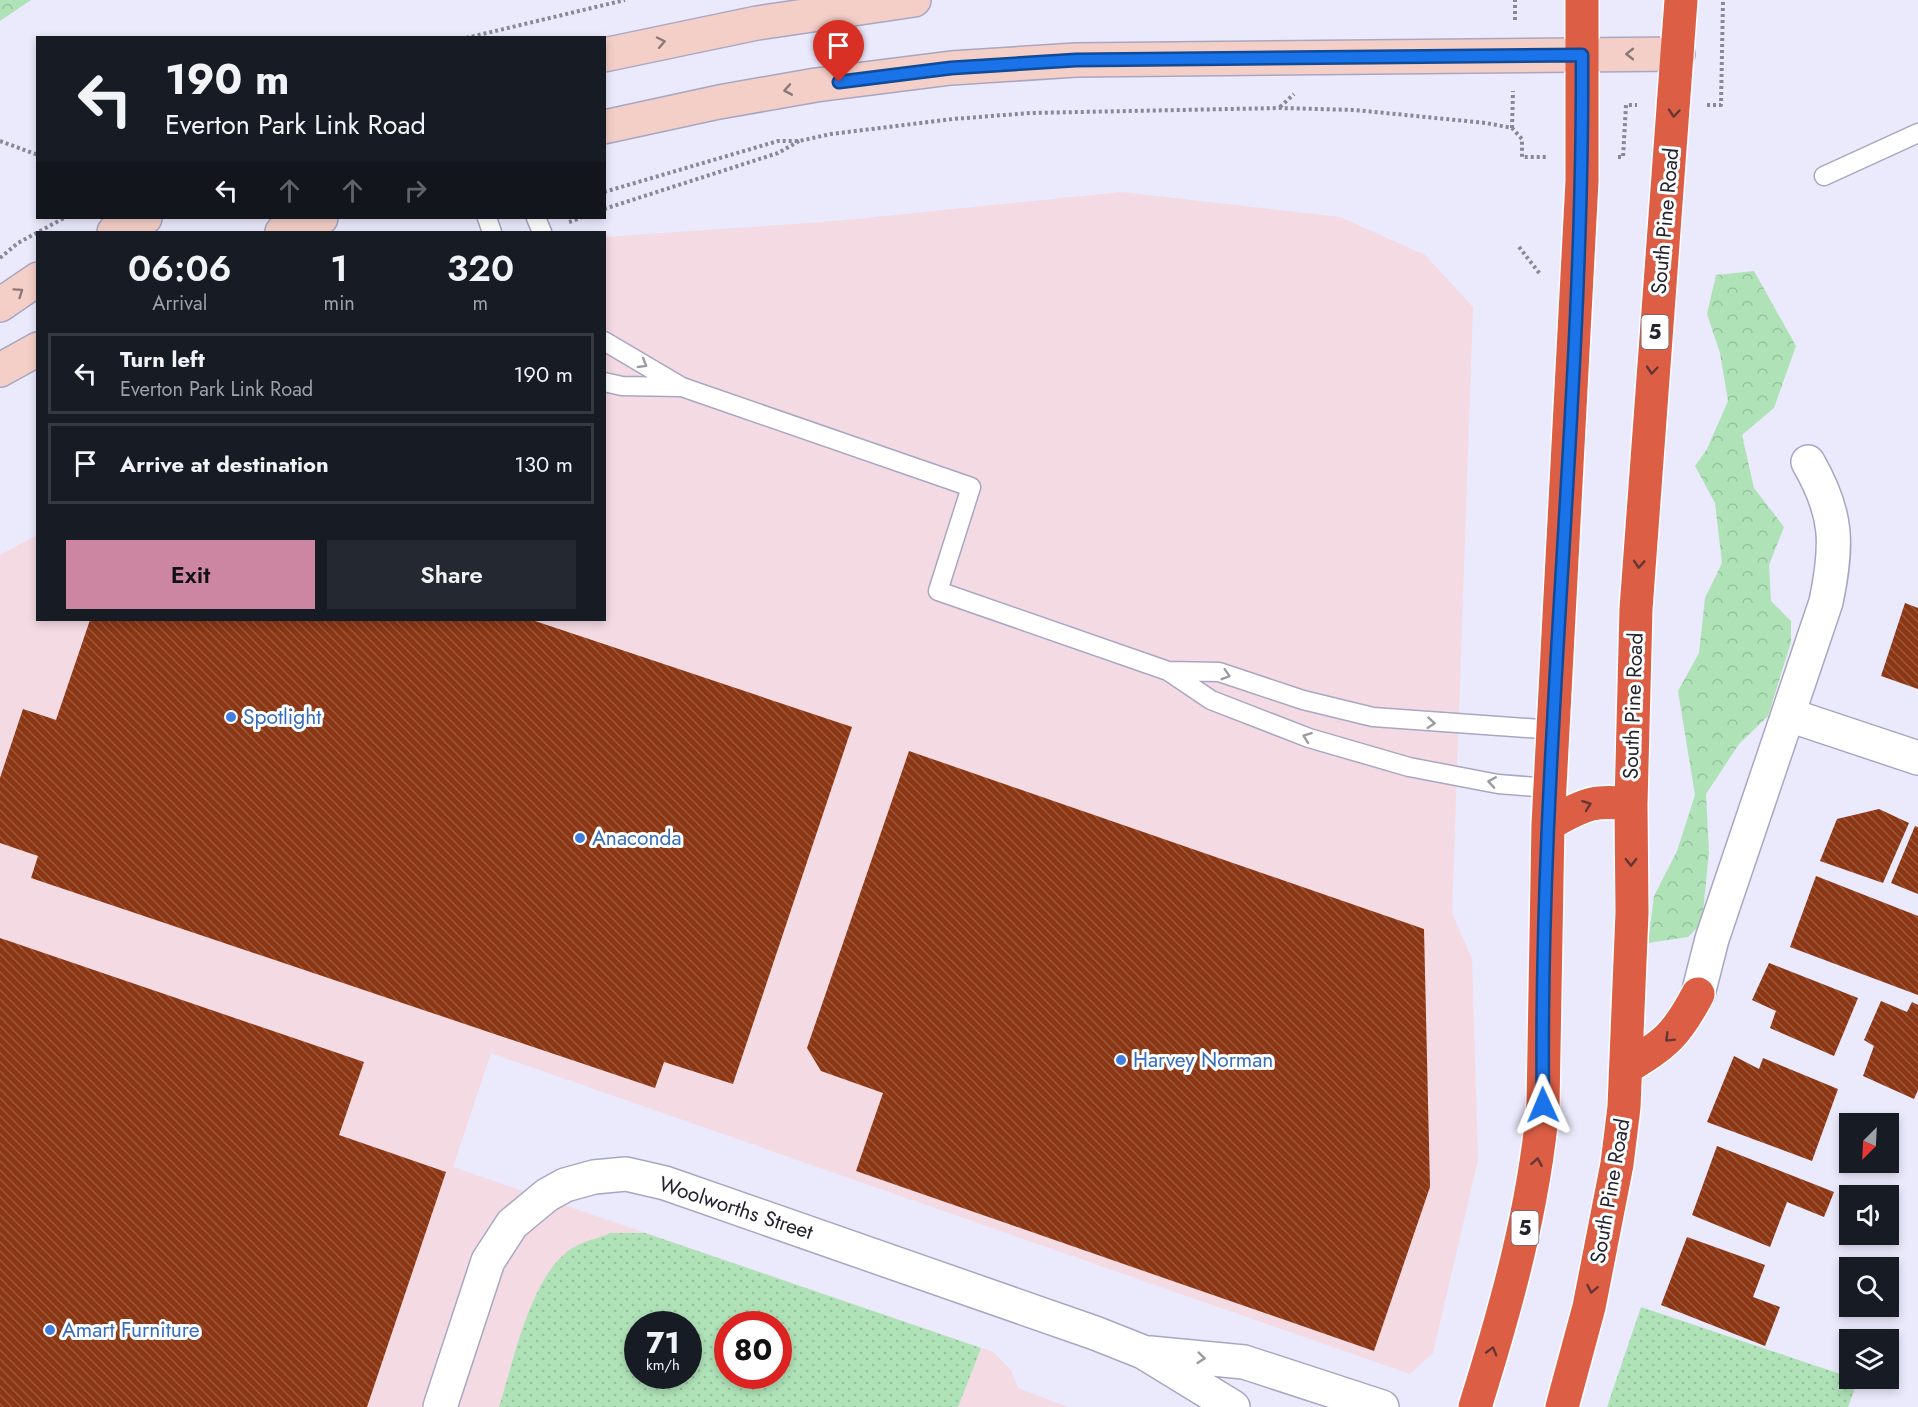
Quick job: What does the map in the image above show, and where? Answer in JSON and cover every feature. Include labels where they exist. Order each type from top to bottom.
[{"type":"highway","name":"5","points":[[1475,1407],[1528,1216],[1540,1145],[1543,1105],[1548,824],[1582,181],[1582,0]]},
{"type":"highway","name":"South Pine Road","points":[[1562,1407],[1588,1307],[1617,1164],[1626,1068],[1632,912],[1630,804],[1636,609],[1681,0]]},
{"type":"highway","points":[[1548,824],[1587,804],[1602,801],[1630,804]]},
{"type":"highway","points":[[1626,1068],[1664,1044],[1677,1031],[1698,994]]},
{"type":"main road","points":[[606,56],[757,23],[914,0]]},
{"type":"main road","points":[[606,127],[719,102],[816,85],[951,68],[1076,60],[1678,54]]},
{"type":"main road","points":[[116,231],[143,219]]},
{"type":"main road","points":[[285,231],[318,219]]},
{"type":"main road","points":[[0,304],[36,280]]},
{"type":"main road","points":[[0,370],[36,350]]},
{"type":"street","points":[[1698,994],[1712,939],[1826,602],[1833,567],[1834,543],[1827,500],[1808,462]]},
{"type":"street","points":[[1789,715],[1918,758]]},
{"type":"street","name":"Woolworths Street","points":[[439,1404],[488,1261],[512,1224],[528,1209],[565,1185],[594,1177],[626,1174],[665,1183],[866,1251],[1143,1352],[1233,1407]]},
{"type":"street","name":"Woolworths Street","points":[[1143,1352],[1244,1362],[1382,1407]]},
{"type":"lane","points":[[1824,176],[1918,133]]},
{"type":"lane","points":[[606,342],[682,387],[971,487],[938,591],[1168,670],[1211,700],[1330,745],[1409,767],[1498,784],[1550,788]]},
{"type":"lane","points":[[606,382],[622,386],[682,387]]},
{"type":"lane","points":[[1168,670],[1219,672],[1303,700],[1372,717],[1554,730]]},
{"type":"path","points":[[474,36],[625,0]]},
{"type":"path","points":[[1721,105],[1724,0]]},
{"type":"path","points":[[1623,157],[1626,105]]},
{"type":"path","points":[[606,191],[778,141],[799,141],[831,134],[1030,113],[1280,108],[1355,110],[1495,124],[1518,132],[1522,139],[1522,157]]},
{"type":"path","points":[[0,141],[36,154]]},
{"type":"path","points":[[606,208],[778,153],[799,141]]},
{"type":"path","points":[[40,231],[62,219]]},
{"type":"path","points":[[569,222],[578,219]]},
{"type":"path","points":[[0,258],[18,243],[36,233]]},
{"type":"shaded area","points":[[1122,192],[1340,217],[1425,255],[1473,307],[1452,913],[1472,959],[1478,1160],[1433,1353],[1410,1374],[491,1053],[453,1167],[993,1352],[1011,1370],[1018,1388],[1068,1407],[0,1407],[0,555],[36,536],[36,621],[606,621],[606,237],[836,221]]},
{"type":"green space","points":[[0,0],[31,0],[0,21]]},
{"type":"green space","points":[[1754,271],[1796,346],[1774,408],[1742,435],[1754,488],[1784,527],[1769,565],[1771,601],[1791,621],[1791,642],[1768,716],[1739,744],[1706,794],[1709,852],[1702,923],[1688,937],[1648,943],[1654,896],[1677,851],[1695,795],[1678,691],[1699,653],[1705,598],[1722,563],[1715,503],[1695,466],[1707,449],[1728,401],[1720,353],[1707,314],[1716,275]]},
{"type":"green space","points":[[611,1233],[645,1233],[981,1348],[958,1407],[499,1407],[518,1342],[536,1295],[560,1258],[585,1242]]},
{"type":"green space","points":[[1641,1307],[1839,1374],[1839,1389],[1855,1389],[1848,1407],[1607,1407]]},
{"type":"building","points":[[1905,603],[1918,608],[1918,689],[1881,676]]},
{"type":"building","points":[[90,621],[535,621],[852,727],[733,1084],[664,1062],[655,1088],[31,878],[38,856],[0,843],[0,778],[23,709],[56,720]]},
{"type":"building","name":"Harvey Norman","points":[[909,751],[1424,929],[1430,1187],[1374,1351],[856,1171],[883,1093],[821,1071],[807,1048]]},
{"type":"building","points":[[1879,809],[1909,823],[1883,883],[1820,861],[1837,819]]},
{"type":"building","points":[[1915,826],[1918,827],[1918,894],[1891,883]]},
{"type":"building","points":[[1816,876],[1918,916],[1918,995],[1790,947]]},
{"type":"building","points":[[0,938],[364,1062],[339,1135],[446,1172],[367,1407],[0,1407]]},
{"type":"building","points":[[1769,963],[1858,998],[1834,1056],[1770,1028],[1776,1011],[1752,1000]]},
{"type":"building","points":[[1881,1001],[1907,1012],[1912,1002],[1918,1005],[1918,1090],[1914,1099],[1863,1076],[1874,1046],[1864,1040]]},
{"type":"building","points":[[1734,1056],[1759,1069],[1763,1058],[1838,1089],[1812,1161],[1707,1122]]},
{"type":"building","points":[[1717,1146],[1834,1192],[1824,1217],[1787,1202],[1770,1247],[1692,1215]]},
{"type":"building","points":[[1687,1237],[1765,1265],[1753,1297],[1780,1307],[1765,1346],[1661,1305]]},
{"type":"place","name":"Spotlight","points":[[231,717]]},
{"type":"place","name":"Anaconda","points":[[580,838]]},
{"type":"place","name":"Harvey Norman","points":[[1121,1060]]},
{"type":"place","name":"Amart Furniture","points":[[50,1330]]},
{"type":"route","points":[[839,82],[951,68],[1076,60],[1582,55],[1582,181],[1548,824],[1542,1044],[1543,1105]]}]
